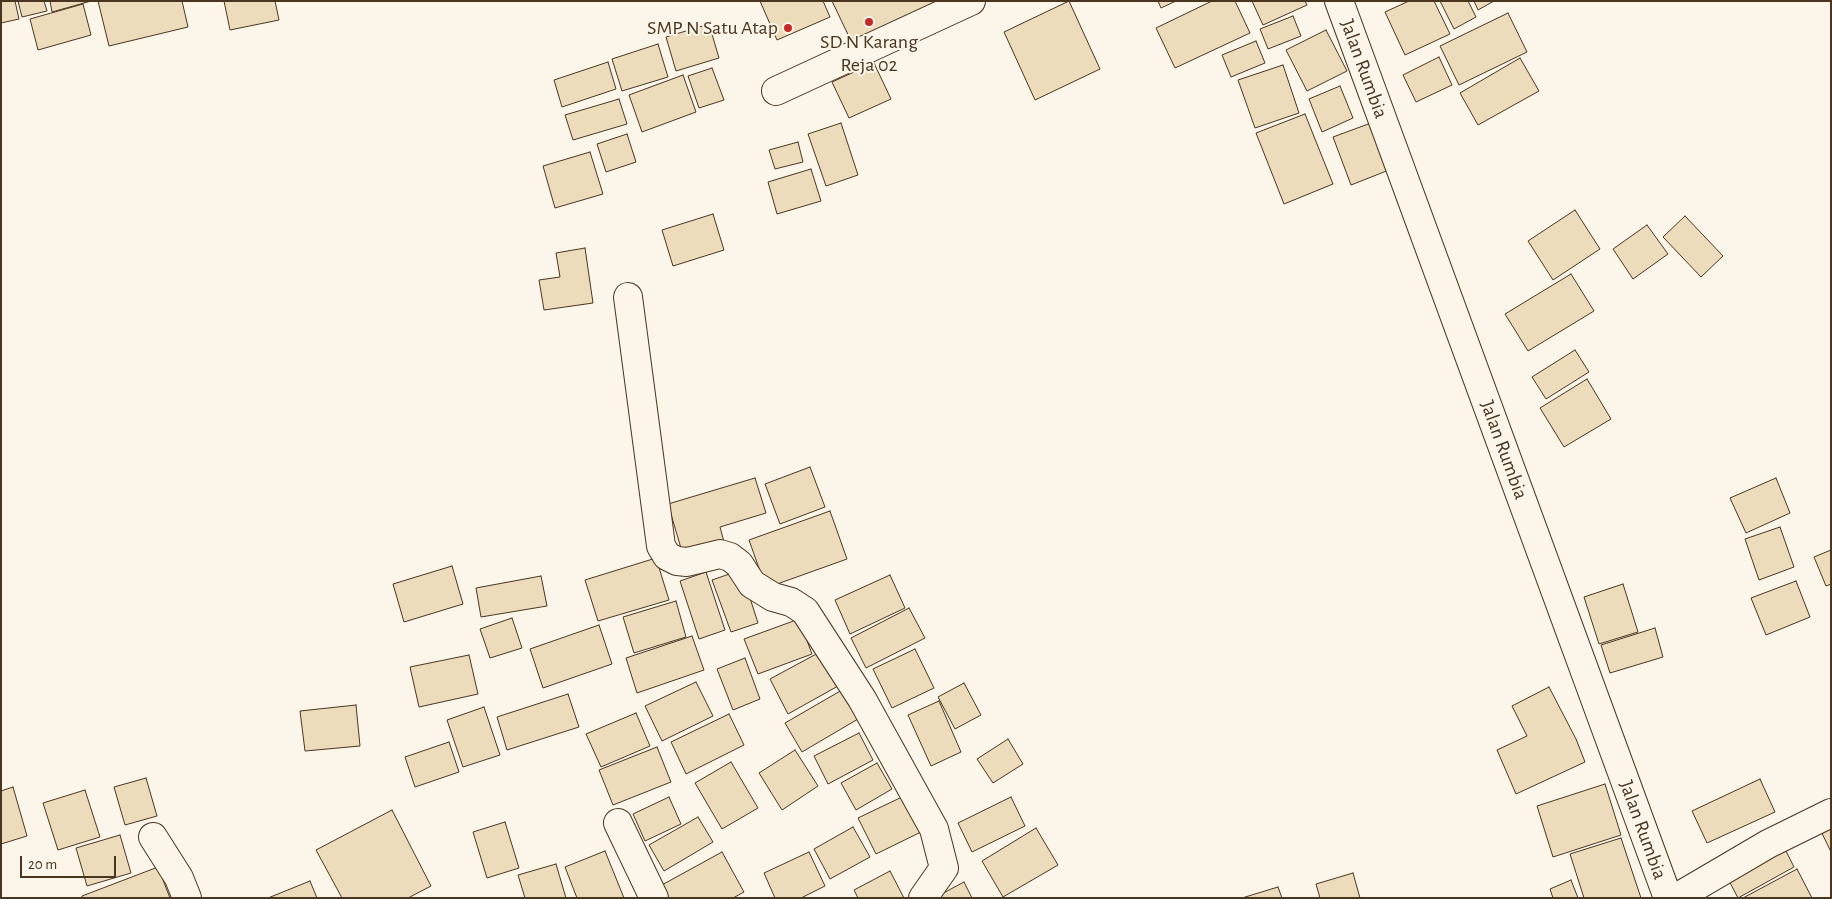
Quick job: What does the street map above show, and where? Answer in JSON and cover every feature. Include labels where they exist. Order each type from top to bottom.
[{"type":"street","points":[[776,90],[971,1]]},
{"type":"street","name":"Jalan Rumbia","points":[[1339,1],[1668,898]]},
{"type":"street","points":[[628,297],[661,546],[667,556],[677,561],[687,562],[720,554],[730,557],[739,564],[752,584],[773,597],[791,602],[805,611],[862,700],[934,829],[944,868],[923,898]]},
{"type":"street","points":[[1676,898],[1768,844],[1831,813]]},
{"type":"street","points":[[618,823],[654,898]]},
{"type":"street","points":[[153,837],[179,878],[187,898]]},
{"type":"building","points":[[1,1],[15,1],[19,19],[1,23]]},
{"type":"building","points":[[18,1],[44,1],[47,11],[22,17]]},
{"type":"building","points":[[50,1],[91,1],[52,12]]},
{"type":"building","points":[[98,1],[182,1],[188,27],[109,46]]},
{"type":"building","points":[[224,1],[275,1],[279,20],[230,30]]},
{"type":"building","name":"SMP N Satu Atap","points":[[760,1],[823,1],[830,17],[777,40]]},
{"type":"building","name":"SD N Karang Reja 02","points":[[832,1],[941,1],[852,43]]},
{"type":"building","points":[[1069,1],[1100,69],[1035,100],[1004,32]]},
{"type":"building","points":[[1158,1],[1176,1],[1161,8]]},
{"type":"building","points":[[1212,1],[1235,1],[1250,33],[1175,68],[1156,28]]},
{"type":"building","points":[[1252,1],[1305,1],[1307,5],[1263,25]]},
{"type":"building","points":[[1409,1],[1434,1],[1450,34],[1405,55],[1385,12]]},
{"type":"building","points":[[1440,1],[1468,1],[1476,17],[1454,29]]},
{"type":"building","points":[[1474,1],[1494,1],[1478,10]]},
{"type":"building","points":[[83,4],[91,35],[38,50],[30,19]]},
{"type":"building","points":[[1508,13],[1527,52],[1459,85],[1440,46]]},
{"type":"building","points":[[1293,16],[1301,36],[1268,49],[1260,29]]},
{"type":"building","points":[[709,24],[719,58],[676,71],[666,37]]},
{"type":"building","points":[[1326,30],[1347,71],[1307,91],[1286,50]]},
{"type":"building","points":[[1256,41],[1265,63],[1231,77],[1222,55]]},
{"type":"building","points":[[658,44],[668,77],[622,91],[612,59]]},
{"type":"building","points":[[1439,57],[1452,85],[1416,102],[1403,75]]},
{"type":"building","points":[[1520,58],[1539,91],[1478,125],[1460,93]]},
{"type":"building","points":[[608,62],[616,89],[562,107],[554,80]]},
{"type":"building","points":[[874,63],[891,99],[849,118],[832,82]]},
{"type":"building","points":[[1283,65],[1299,113],[1255,128],[1238,80]]},
{"type":"building","points":[[712,68],[724,100],[699,108],[688,76]]},
{"type":"building","points":[[683,75],[696,112],[642,132],[629,95]]},
{"type":"building","points":[[1340,86],[1353,118],[1322,132],[1309,99]]},
{"type":"building","points":[[619,99],[627,124],[573,140],[565,115]]},
{"type":"building","points":[[1305,114],[1333,184],[1284,204],[1256,133]]},
{"type":"building","points":[[841,123],[858,175],[826,186],[808,134]]},
{"type":"building","points":[[1371,123],[1389,170],[1351,185],[1333,137]]},
{"type":"building","points":[[627,134],[636,162],[606,172],[597,144]]},
{"type":"building","points":[[798,142],[803,162],[775,169],[769,150]]},
{"type":"building","points":[[590,152],[603,194],[555,208],[543,166]]},
{"type":"building","points":[[811,169],[821,201],[777,214],[768,182]]},
{"type":"building","points":[[1575,210],[1600,249],[1553,280],[1528,241]]},
{"type":"building","points":[[713,214],[724,250],[673,266],[662,230]]},
{"type":"building","points":[[1685,216],[1723,256],[1701,277],[1663,237]]},
{"type":"building","points":[[1647,225],[1668,254],[1633,279],[1613,249]]},
{"type":"building","points":[[585,248],[593,303],[544,310],[539,280],[560,277],[556,253]]},
{"type":"building","points":[[1571,274],[1594,311],[1528,351],[1505,314]]},
{"type":"building","points":[[1575,350],[1589,372],[1546,399],[1532,377]]},
{"type":"building","points":[[1587,379],[1611,419],[1564,447],[1540,408]]},
{"type":"building","points":[[810,467],[825,507],[780,524],[765,484]]},
{"type":"building","points":[[755,478],[766,513],[720,527],[724,542],[683,555],[668,504]]},
{"type":"building","points":[[1776,478],[1790,513],[1746,533],[1730,498]]},
{"type":"building","points":[[830,511],[847,559],[766,588],[749,540]]},
{"type":"building","points":[[1780,527],[1794,567],[1759,580],[1745,539]]},
{"type":"building","points":[[1831,550],[1831,584],[1826,586],[1814,557]]},
{"type":"building","points":[[656,558],[669,600],[598,621],[585,580]]},
{"type":"building","points":[[452,566],[463,604],[404,622],[393,584]]},
{"type":"building","points":[[741,570],[758,623],[731,632],[712,580]]},
{"type":"building","points":[[706,572],[725,630],[699,639],[680,581]]},
{"type":"building","points":[[890,575],[905,608],[850,634],[835,600]]},
{"type":"building","points":[[541,576],[547,606],[481,617],[476,588]]},
{"type":"building","points":[[1796,581],[1810,617],[1766,635],[1751,598]]},
{"type":"building","points":[[1623,584],[1638,632],[1599,644],[1584,597]]},
{"type":"building","points":[[676,601],[686,637],[634,653],[623,617]]},
{"type":"building","points":[[909,608],[925,638],[866,668],[851,638]]},
{"type":"building","points":[[512,618],[522,648],[490,658],[480,629]]},
{"type":"building","points":[[799,619],[812,654],[758,674],[744,639]]},
{"type":"building","points":[[599,625],[612,664],[543,688],[530,649]]},
{"type":"building","points":[[1655,628],[1663,657],[1610,673],[1601,645]]},
{"type":"building","points":[[692,636],[704,670],[637,693],[626,658]]},
{"type":"building","points":[[915,649],[934,688],[892,708],[873,669]]},
{"type":"building","points":[[820,652],[838,686],[788,714],[770,679]]},
{"type":"building","points":[[469,655],[478,694],[419,707],[410,667]]},
{"type":"building","points":[[745,658],[760,699],[733,710],[717,669]]},
{"type":"building","points":[[696,682],[713,716],[662,741],[645,706]]},
{"type":"building","points":[[964,683],[981,715],[955,729],[938,697]]},
{"type":"building","points":[[1549,687],[1576,739],[1585,762],[1516,794],[1497,750],[1527,736],[1512,706]]},
{"type":"building","points":[[842,690],[858,719],[802,752],[785,723]]},
{"type":"building","points":[[568,694],[579,727],[507,750],[497,717]]},
{"type":"building","points":[[939,701],[961,752],[931,766],[908,715]]},
{"type":"building","points":[[356,705],[360,746],[305,751],[300,711]]},
{"type":"building","points":[[484,707],[500,755],[463,767],[447,720]]},
{"type":"building","points":[[636,713],[650,746],[601,767],[586,734]]},
{"type":"building","points":[[729,714],[744,745],[686,774],[671,742]]},
{"type":"building","points":[[859,733],[873,760],[828,784],[814,756]]},
{"type":"building","points":[[1008,739],[1023,764],[993,783],[977,759]]},
{"type":"building","points":[[449,742],[459,772],[415,787],[405,757]]},
{"type":"building","points":[[657,747],[671,782],[613,805],[599,770]]},
{"type":"building","points":[[795,750],[818,786],[782,810],[759,773]]},
{"type":"building","points":[[731,762],[758,808],[722,829],[695,783]]},
{"type":"building","points":[[877,763],[892,789],[856,810],[841,783]]},
{"type":"building","points":[[146,778],[157,816],[125,825],[114,787]]},
{"type":"building","points":[[1760,779],[1775,812],[1707,843],[1692,811]]},
{"type":"building","points":[[1605,784],[1621,835],[1553,857],[1537,806]]},
{"type":"building","points":[[13,787],[27,836],[1,844],[1,791]]},
{"type":"building","points":[[85,790],[100,837],[58,850],[43,803]]},
{"type":"building","points":[[904,796],[921,832],[876,854],[858,818]]},
{"type":"building","points":[[669,797],[681,824],[645,841],[633,814]]},
{"type":"building","points":[[1011,797],[1025,826],[972,852],[958,823]]},
{"type":"building","points":[[392,810],[431,886],[408,898],[342,898],[316,850]]},
{"type":"building","points":[[698,817],[713,842],[664,871],[649,845]]},
{"type":"building","points":[[1831,819],[1831,852],[1818,825]]},
{"type":"building","points":[[505,822],[519,868],[487,878],[473,832]]},
{"type":"building","points":[[853,827],[870,857],[830,879],[814,849]]},
{"type":"building","points":[[1036,828],[1058,865],[1003,897],[982,861]]},
{"type":"building","points":[[120,835],[131,873],[87,886],[76,848]]},
{"type":"building","points":[[1621,838],[1641,898],[1584,898],[1570,854]]},
{"type":"building","points":[[1782,843],[1794,867],[1738,898],[1726,875]]},
{"type":"building","points":[[605,851],[624,898],[577,898],[565,867]]},
{"type":"building","points":[[722,852],[744,892],[733,898],[666,898],[660,886]]},
{"type":"building","points":[[809,852],[825,886],[801,898],[775,898],[764,873]]},
{"type":"building","points":[[556,864],[566,898],[525,898],[518,875]]},
{"type":"building","points":[[158,867],[170,898],[82,898],[82,896]]},
{"type":"building","points":[[1797,869],[1812,898],[1743,898]]},
{"type":"building","points":[[890,871],[904,898],[858,898],[854,890]]},
{"type":"building","points":[[1353,873],[1360,898],[1320,898],[1316,884]]},
{"type":"building","points":[[1571,880],[1578,898],[1553,898],[1550,889]]},
{"type":"building","points":[[310,881],[317,898],[268,898]]},
{"type":"building","points":[[964,882],[972,898],[934,898]]},
{"type":"building","points":[[1278,887],[1282,898],[1242,898]]},
{"type":"place","name":"SD N Karang Reja 02","points":[[869,22]]},
{"type":"place","name":"SMP N Satu Atap","points":[[788,28]]}]
